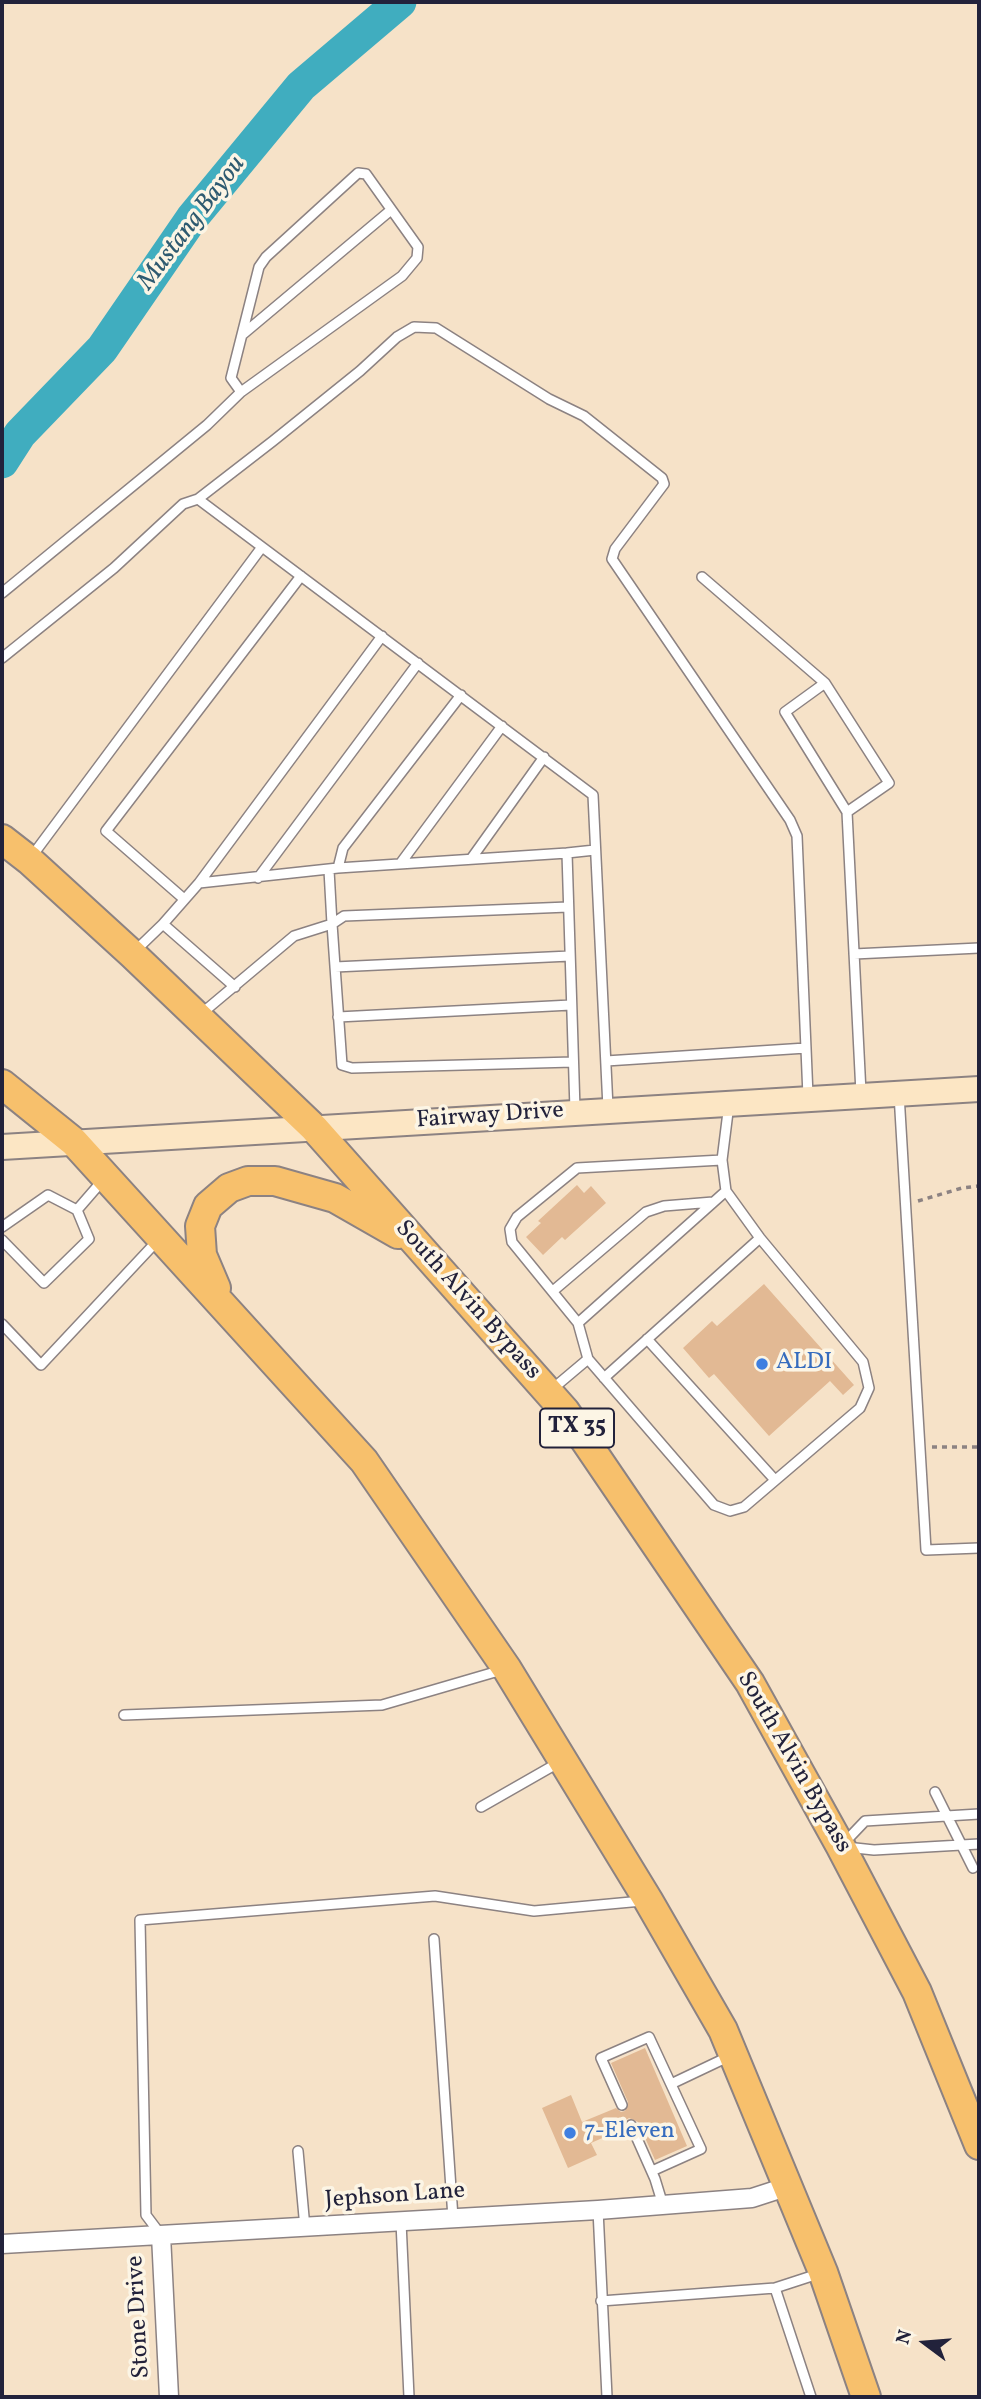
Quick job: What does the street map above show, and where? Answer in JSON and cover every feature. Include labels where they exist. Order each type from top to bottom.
[{"type":"main road","name":"South Alvin Bypass","points":[[2,839],[29,860],[199,1016],[314,1128],[565,1411],[750,1683],[917,1992],[979,2145]]},
{"type":"main road","points":[[2,1084],[74,1142],[363,1461],[506,1669],[648,1900],[723,2030],[823,2272],[866,2397]]},
{"type":"main road","points":[[225,1309],[202,1255],[200,1226],[208,1206],[229,1188],[248,1181],[275,1181],[335,1198],[418,1245]]},
{"type":"street","name":"Fairway Drive","points":[[2,1147],[979,1089]]},
{"type":"street","name":"Jephson Lane","points":[[2,2244],[663,2206],[752,2198],[789,2186]]},
{"type":"street","name":"Stone Drive","points":[[161,2235],[169,2397]]},
{"type":"lane","points":[[2,593],[206,425],[241,392],[402,276],[417,258],[418,247],[366,174],[358,173],[266,257],[259,267],[231,378],[241,392]]},
{"type":"lane","points":[[242,335],[391,210]]},
{"type":"lane","points":[[2,658],[114,568],[183,504],[198,499],[360,371],[397,337],[414,327],[436,328],[548,399],[584,416],[662,478],[664,484],[615,549],[612,559],[790,820],[797,836],[808,1098]]},
{"type":"lane","points":[[198,499],[593,795],[608,1110]]},
{"type":"lane","points":[[29,860],[262,547]]},
{"type":"lane","points":[[184,899],[106,831],[301,576]]},
{"type":"lane","points":[[702,577],[825,683],[890,783],[847,812]]},
{"type":"lane","points":[[132,954],[199,883],[382,636]]},
{"type":"lane","points":[[258,878],[418,663]]},
{"type":"lane","points":[[825,683],[785,712],[847,812],[861,1095]]},
{"type":"lane","points":[[461,695],[343,848],[334,869],[332,924],[342,1065],[352,1068],[573,1062]]},
{"type":"lane","points":[[400,864],[502,726]]},
{"type":"lane","points":[[471,859],[544,757]]},
{"type":"lane","points":[[199,883],[334,869],[595,850]]},
{"type":"lane","points":[[567,853],[575,1112]]},
{"type":"lane","points":[[199,1016],[294,936],[332,924],[344,916],[568,906]]},
{"type":"lane","points":[[163,924],[235,988]]},
{"type":"lane","points":[[854,954],[979,948]]},
{"type":"lane","points":[[335,967],[570,956]]},
{"type":"lane","points":[[338,1017],[571,1005]]},
{"type":"lane","points":[[606,1060],[806,1048]]},
{"type":"lane","points":[[899,1093],[926,1550],[979,1548]]},
{"type":"lane","points":[[722,1160],[577,1168],[517,1217],[510,1229],[512,1242],[578,1323],[588,1359],[714,1505],[730,1511],[744,1507],[860,1408],[869,1388],[863,1362],[760,1238],[726,1191],[722,1160],[729,1102]]},
{"type":"lane","points":[[77,1210],[106,1177]]},
{"type":"lane","points":[[578,1323],[726,1191]]},
{"type":"lane","points":[[2,1227],[48,1195],[77,1210],[89,1239],[44,1283],[2,1240]]},
{"type":"lane","points":[[553,1291],[646,1212],[664,1206],[713,1202]]},
{"type":"lane","points":[[2,1324],[41,1365],[160,1237]]},
{"type":"lane","points":[[604,1378],[760,1238]]},
{"type":"lane","points":[[648,1339],[775,1480]]},
{"type":"lane","points":[[549,1392],[588,1359]]},
{"type":"lane","points":[[124,1715],[382,1705],[506,1669]]},
{"type":"lane","points":[[481,1807],[563,1760]]},
{"type":"lane","points":[[935,1792],[973,1868]]},
{"type":"lane","points":[[841,1847],[865,1821],[979,1814]]},
{"type":"lane","points":[[841,1847],[874,1850],[979,1844]]},
{"type":"lane","points":[[161,2235],[146,2216],[140,1920],[435,1896],[534,1911],[648,1900]]},
{"type":"lane","points":[[434,1939],[453,2218]]},
{"type":"lane","points":[[623,2101],[601,2058],[649,2037],[655,2062],[676,2107],[688,2122],[701,2149],[652,2171]]},
{"type":"lane","points":[[666,2081],[733,2055]]},
{"type":"lane","points":[[679,2127],[688,2122]]},
{"type":"lane","points":[[634,2125],[643,2142],[663,2206]]},
{"type":"lane","points":[[298,2151],[305,2228]]},
{"type":"lane","points":[[598,2210],[607,2397]]},
{"type":"lane","points":[[401,2222],[409,2397]]},
{"type":"lane","points":[[601,2301],[775,2288],[823,2272]]},
{"type":"lane","points":[[775,2288],[811,2397]]},
{"type":"path","points":[[905,1204],[979,1186]]},
{"type":"path","points":[[920,1447],[979,1447]]},
{"type":"building","points":[[577,1185],[584,1193],[591,1186],[606,1203],[565,1240],[562,1237],[543,1255],[526,1237],[541,1223],[538,1221]]},
{"type":"building","points":[[764,1284],[854,1385],[843,1395],[830,1381],[769,1436],[714,1374],[709,1378],[683,1348],[712,1321],[717,1326]]},
{"type":"building","points":[[645,2048],[687,2146],[655,2160],[638,2122],[629,2118],[625,2121],[625,2128],[591,2143],[597,2155],[568,2168],[542,2108],[571,2095],[582,2122],[616,2108],[621,2112],[625,2111],[628,2102],[611,2063]]},
{"type":"waterway","name":"Mustang Bayou","points":[[2,462],[20,434],[102,349],[192,218],[301,86],[400,2]]},
{"type":"place","name":"ALDI","points":[[762,1364]]},
{"type":"place","name":"7-Eleven","points":[[570,2133]]}]
